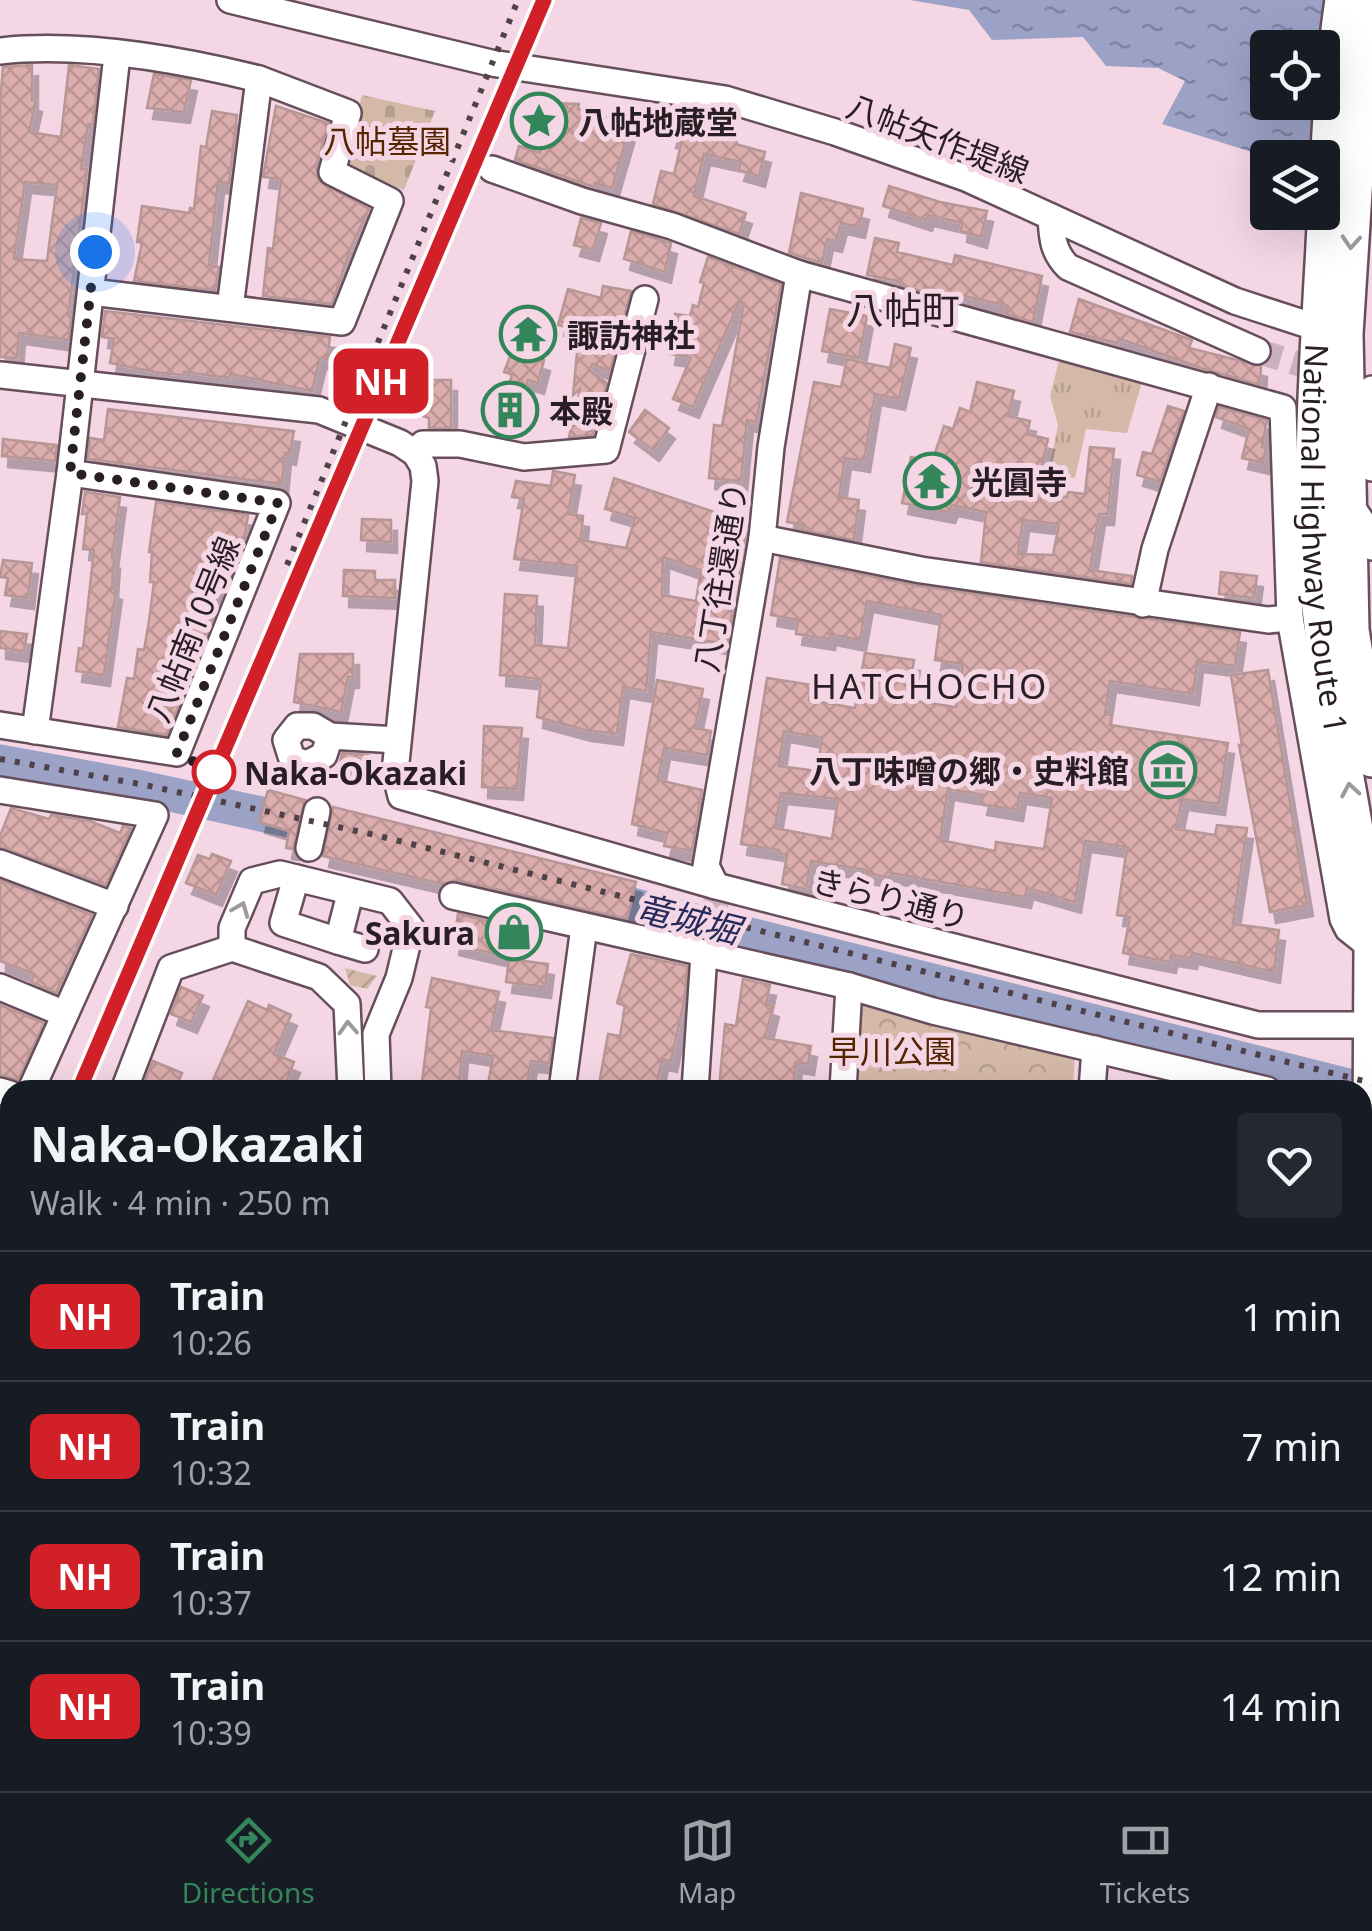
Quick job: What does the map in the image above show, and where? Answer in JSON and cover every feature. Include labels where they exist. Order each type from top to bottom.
[{"type":"highway","name":"National Highway Route 1","points":[[1343,0],[1334,57],[1335,289],[1345,334],[1317,515],[1322,633],[1364,866],[1372,948],[1372,1080]]},
{"type":"highway","name":"National Highway Route 1","points":[[1335,289],[1372,6]]},
{"type":"highway","name":"National Highway Route 1","points":[[1317,515],[1351,630],[1372,759]]},
{"type":"street","name":"八帖矢作堤線","points":[[230,0],[504,64],[726,99],[966,178],[1234,301],[1345,334]]},
{"type":"street","points":[[0,51],[39,46],[196,63],[259,79],[348,113],[332,172],[390,201],[342,322],[91,292]]},
{"type":"street","points":[[35,731],[70,473],[117,55]]},
{"type":"street","points":[[230,308],[259,79]]},
{"type":"street","points":[[492,169],[582,201],[672,226],[799,274],[1283,408],[1317,515],[1290,618],[1342,919],[1348,929],[1372,948]]},
{"type":"street","points":[[1050,217],[1053,244],[1068,267],[1257,351]]},
{"type":"street","name":"八丁往還通り","points":[[716,886],[706,866],[762,538],[771,446],[799,274]]},
{"type":"street","points":[[416,453],[423,444],[460,444],[524,457],[606,450],[645,299]]},
{"type":"street","points":[[0,375],[320,410],[416,453],[425,481],[398,740],[330,736]]},
{"type":"street","points":[[1143,604],[1156,549],[1208,386]]},
{"type":"street","points":[[1372,389],[1372,468]]},
{"type":"street","name":"八帖南10号線","points":[[0,725],[177,753],[278,503],[70,473]]},
{"type":"street","points":[[1317,515],[1364,524],[1372,547]]},
{"type":"street","points":[[762,538],[920,570],[1143,604],[1268,620],[1290,618]]},
{"type":"street","name":"きらり通り","points":[[398,740],[395,772],[401,796],[716,886],[1258,1025],[1371,1026]]},
{"type":"street","points":[[0,790],[155,815],[35,1080]]},
{"type":"street","points":[[309,848],[317,811]]},
{"type":"street","points":[[0,863],[115,906]]},
{"type":"street","points":[[232,948],[232,928],[252,881],[280,874],[390,901],[411,928],[398,978],[376,1034],[378,1080]]},
{"type":"street","points":[[296,878],[272,920],[365,950]]},
{"type":"street","points":[[338,940],[350,894]]},
{"type":"street","points":[[452,896],[849,986],[933,1011],[1212,1080]]},
{"type":"street","points":[[563,1080],[584,927]]},
{"type":"street","points":[[128,1080],[171,968],[232,948],[318,978],[346,1004],[350,1080]]},
{"type":"street","points":[[696,1080],[704,954]]},
{"type":"street","points":[[844,1080],[849,986]]},
{"type":"street","points":[[0,987],[65,1014]]},
{"type":"street","points":[[1093,1080],[1095,1049]]},
{"type":"green space","name":"八帖墓園","points":[[362,95],[435,111],[404,190],[345,165]]},
{"type":"green space","points":[[1060,357],[1143,379],[1127,433],[1086,429],[1075,478],[1048,474],[1058,425],[1050,396]]},
{"type":"green space","points":[[345,968],[377,976],[367,989],[350,985]]},
{"type":"green space","name":"早川公園","points":[[852,999],[1075,1052],[1074,1080],[848,1080]]},
{"type":"water","points":[[910,0],[1372,0],[1372,190],[1340,180],[1340,140],[1250,140],[1250,151],[1162,124],[1185,81],[1158,68],[1106,66],[1083,37],[992,40],[969,10]]},
{"type":"building","points":[[32,65],[32,100],[36,101],[29,132],[61,137],[69,65],[99,69],[93,125],[88,124],[81,169],[87,169],[68,316],[69,340],[19,333],[17,358],[0,357],[3,67]],"holes":[[[25,182],[57,185],[47,261],[14,259]]]},
{"type":"building","points":[[154,74],[191,80],[184,112],[147,108]]},
{"type":"building","points":[[552,103],[579,104],[578,109],[631,123],[612,188],[595,183],[594,187],[515,160],[519,146],[540,153]]},
{"type":"building","points":[[276,106],[328,123],[316,168],[319,181],[369,209],[332,304],[263,296],[281,179],[263,177]]},
{"type":"building","points":[[212,111],[237,115],[229,183],[218,182],[209,265],[219,267],[215,290],[134,281],[142,243],[137,242],[142,206],[189,213],[190,208],[194,209],[201,146],[206,147]]},
{"type":"building","points":[[674,122],[710,130],[709,134],[765,152],[759,176],[738,170],[741,162],[704,154],[694,196],[746,213],[739,234],[653,204],[661,171],[674,174],[682,140],[670,137]]},
{"type":"building","points":[[889,186],[987,211],[981,237],[961,231],[962,223],[928,215],[926,220],[883,206]]},
{"type":"building","points":[[801,193],[863,209],[859,227],[841,223],[836,241],[827,239],[822,263],[789,253]]},
{"type":"building","points":[[581,218],[601,223],[593,250],[574,245]]},
{"type":"building","points":[[631,231],[671,243],[665,272],[624,259]]},
{"type":"building","points":[[875,238],[899,243],[897,252],[953,265],[955,255],[1042,276],[1033,322],[1006,314],[1008,306],[924,287],[924,292],[899,285],[899,281],[867,275]]},
{"type":"building","points":[[708,257],[781,284],[756,422],[747,420],[741,481],[709,478],[714,425],[722,426],[744,303],[739,302],[693,407],[673,399],[691,357],[669,354],[675,314],[690,316],[693,305],[698,307]]},
{"type":"building","points":[[603,286],[631,291],[610,371],[592,364],[589,370],[607,383],[593,435],[569,437],[580,389],[573,395],[579,331],[558,325],[568,289],[601,298]]},
{"type":"building","points":[[1079,299],[1192,340],[1189,348],[1261,366],[1260,385],[1120,339],[1118,343],[1070,332]]},
{"type":"building","points":[[830,309],[867,316],[859,358],[822,351]]},
{"type":"building","points":[[105,311],[330,337],[327,359],[320,358],[312,391],[230,374],[230,378],[160,373],[110,363],[114,339],[102,337]]},
{"type":"building","points":[[895,344],[911,348],[899,399],[875,394],[864,461],[845,458],[839,497],[859,500],[854,540],[803,530],[804,525],[787,522],[814,382],[841,387],[847,359],[890,368]]},
{"type":"building","points":[[512,351],[544,360],[538,383],[528,380],[515,423],[498,419],[512,375],[504,372]]},
{"type":"building","points":[[424,380],[451,380],[451,428],[429,428],[429,418],[423,416]]},
{"type":"building","points":[[977,382],[1014,391],[1008,416],[1030,421],[1027,434],[1048,439],[1036,492],[1067,497],[1068,492],[1085,494],[1090,447],[1114,449],[1108,514],[1099,514],[1090,570],[1132,576],[1131,584],[981,562],[986,512],[952,505],[949,512],[902,503],[911,457],[932,462],[944,426],[953,429],[960,408],[970,412]],"holes":[[[1023,520],[1059,524],[1053,555],[1018,554]]]},
{"type":"building","points":[[1168,406],[1184,411],[1160,482],[1137,475],[1143,452],[1152,454]]},
{"type":"building","points":[[1219,407],[1267,420],[1263,463],[1242,458],[1249,429],[1216,417]]},
{"type":"building","points":[[108,409],[294,431],[290,454],[285,453],[282,484],[88,459],[90,438],[104,440]]},
{"type":"building","points":[[645,410],[669,428],[653,450],[629,432]]},
{"type":"building","points":[[3,439],[57,445],[55,461],[2,456]]},
{"type":"building","points":[[553,471],[575,475],[568,514],[583,516],[581,540],[626,548],[635,518],[605,509],[614,478],[747,523],[727,644],[651,632],[646,691],[623,687],[617,734],[537,717],[541,679],[500,675],[505,594],[537,596],[535,645],[568,648],[577,566],[514,559],[524,499],[512,497],[516,481],[551,486]],"holes":[[[663,557],[701,570],[696,601],[662,595]]]},
{"type":"building","points":[[85,492],[120,497],[112,558],[112,588],[116,589],[104,675],[76,671],[79,648],[83,649],[94,550],[83,549]]},
{"type":"building","points":[[156,502],[248,515],[244,542],[234,565],[226,565],[223,591],[217,590],[213,619],[209,621],[201,650],[194,650],[190,677],[167,735],[118,727],[127,678],[134,679],[138,649],[144,650],[149,621],[154,582],[150,582],[149,552]]},
{"type":"building","points":[[362,519],[391,520],[391,542],[361,540]]},
{"type":"building","points":[[780,558],[919,586],[1240,632],[1235,666],[1197,661],[1193,694],[1110,681],[1105,714],[1112,715],[1110,725],[1228,743],[1219,804],[1182,799],[1176,829],[1215,835],[1217,825],[1247,828],[1233,924],[1279,930],[1274,972],[1192,953],[1191,958],[1171,955],[1170,962],[1123,953],[1130,917],[1117,915],[1127,847],[1085,841],[1075,902],[1027,888],[1025,897],[891,873],[890,878],[811,861],[806,889],[782,884],[787,855],[779,850],[741,844],[767,678],[812,685],[809,700],[855,708],[865,653],[914,660],[908,700],[956,707],[963,664],[935,660],[941,615],[867,601],[860,640],[830,634],[829,639],[796,634],[798,620],[771,615]],"holes":[[[784,731],[822,738],[817,771],[779,766]],[[948,789],[983,795],[981,804],[1017,810],[1020,793],[1052,798],[1044,849],[996,842],[995,851],[940,840]],[[781,793],[838,799],[832,839],[775,828]]]},
{"type":"building","points":[[3,560],[32,563],[28,598],[5,595],[8,578],[0,577]]},
{"type":"building","points":[[344,570],[375,571],[375,580],[395,580],[395,598],[343,596]]},
{"type":"building","points":[[1221,572],[1257,576],[1254,598],[1219,594]]},
{"type":"building","points":[[0,631],[27,634],[24,651],[0,648]]},
{"type":"building","points":[[300,654],[353,654],[353,677],[348,677],[341,712],[294,702]]},
{"type":"building","points":[[1268,670],[1307,905],[1270,912],[1239,745],[1242,746],[1231,675]]},
{"type":"building","points":[[657,680],[703,689],[695,728],[711,731],[707,755],[664,748],[658,780],[702,790],[692,851],[664,846],[667,833],[632,824]]},
{"type":"building","points":[[484,726],[522,728],[517,789],[482,787]]},
{"type":"building","points":[[342,753],[368,755],[368,769],[339,767]]},
{"type":"building","points":[[268,790],[305,800],[293,849],[286,848],[289,831],[259,822]]},
{"type":"building","points":[[333,807],[636,882],[627,919],[457,880],[442,884],[323,856]]},
{"type":"building","points":[[11,808],[49,819],[51,815],[90,821],[120,833],[123,826],[131,828],[106,885],[0,847]]},
{"type":"building","points":[[212,854],[231,861],[216,895],[186,883],[198,855],[210,859]]},
{"type":"building","points":[[0,880],[92,915],[56,993],[31,982],[34,974],[0,961]]},
{"type":"building","points":[[458,914],[523,929],[516,959],[453,944]]},
{"type":"building","points":[[631,954],[687,966],[685,997],[671,1061],[662,1059],[658,1080],[600,1080],[608,1034],[620,1036],[625,1006],[617,1003]]},
{"type":"building","points":[[509,959],[548,964],[545,987],[506,982]]},
{"type":"building","points":[[432,978],[499,992],[491,1030],[553,1038],[549,1063],[531,1061],[528,1080],[489,1080],[493,1056],[462,1051],[460,1080],[422,1080],[431,1008],[426,1007]]},
{"type":"building","points":[[743,979],[770,985],[766,1004],[773,1006],[765,1038],[811,1046],[808,1064],[796,1062],[794,1080],[720,1080],[725,1024],[736,1026]]},
{"type":"building","points":[[181,987],[203,996],[191,1022],[171,1014]]},
{"type":"building","points":[[248,1001],[291,1015],[274,1054],[294,1062],[287,1080],[213,1080]]},
{"type":"building","points":[[0,1005],[44,1023],[18,1080],[0,1075]]},
{"type":"building","points":[[153,1061],[182,1073],[179,1080],[145,1080]]},
{"type":"waterway","name":"竜城堀","points":[[0,762],[348,833]]},
{"type":"waterway","name":"竜城堀","points":[[588,894],[1324,1080]]},
{"type":"tunnel","points":[[1257,351],[1329,373]]},
{"type":"tunnel","points":[[704,954],[716,904],[716,886]]},
{"type":"railway","points":[[287,565],[518,0]]},
{"type":"railway","points":[[83,1080],[545,0]]},
{"type":"railway","points":[[0,759],[145,785],[375,835],[1360,1080]]},
{"type":"train","name":"NH","points":[[83,1080],[544,0]]},
{"type":"place","name":"八帖地蔵堂","points":[[539,121]]},
{"type":"place","name":"諏訪神社","points":[[528,334]]},
{"type":"place","name":"本殿","points":[[510,410]]},
{"type":"place","name":"光圓寺","points":[[932,481]]},
{"type":"place","name":"八丁味噌の郷・史料館","points":[[1168,770]]},
{"type":"place","name":"Naka-Okazaki","points":[[214,772]]},
{"type":"place","name":"Sakura","points":[[514,932]]},
{"type":"district","name":"八帖町","points":[[903,309]]},
{"type":"district","name":"HATCHOCHO","points":[[930,685]]},
{"type":"route","points":[[95,252],[70,473],[278,503],[177,753],[214,772]]}]
